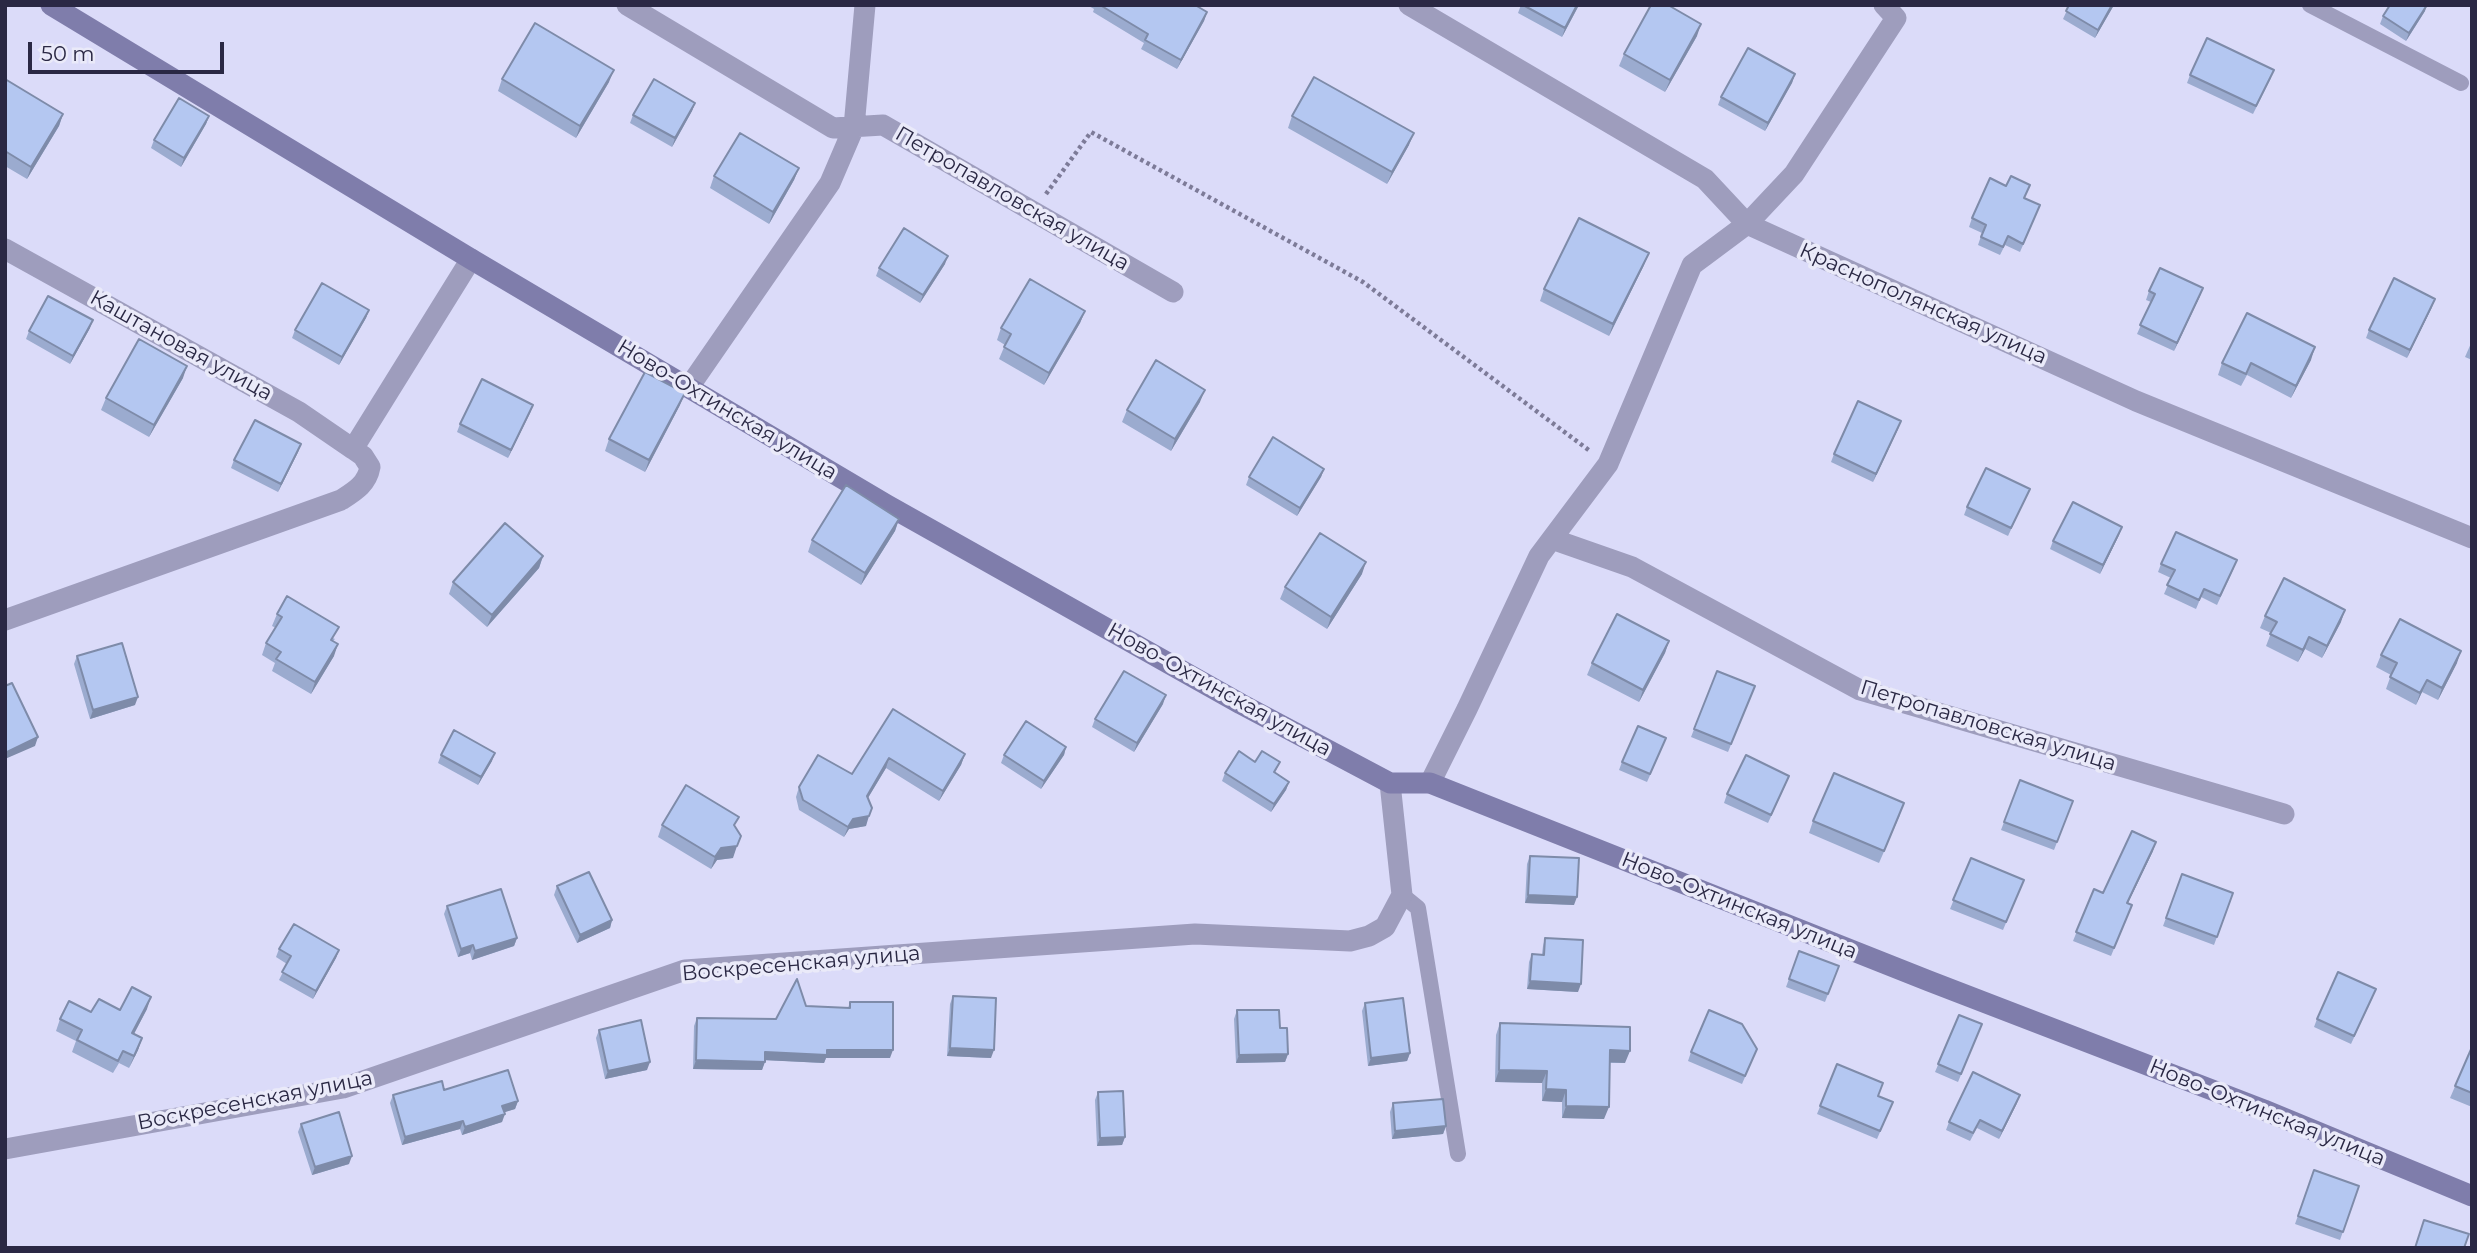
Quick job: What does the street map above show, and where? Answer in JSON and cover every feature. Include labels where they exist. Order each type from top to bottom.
[{"type":"street","name":"Ново-Охтинская улица","points":[[51,5],[471,259],[934,531],[1241,704],[1390,783],[1430,783],[2264,1110],[2472,1196]]},
{"type":"street","name":"Петропавловская улица","points":[[627,5],[833,128],[883,125],[1173,292]]},
{"type":"street","points":[[689,387],[830,183],[854,127],[865,5]]},
{"type":"street","name":"Краснополянская улица","points":[[1409,5],[1705,179],[1747,224],[2136,401],[2472,538]]},
{"type":"street","points":[[1430,783],[1538,556],[1608,464],[1692,265],[1747,224],[1794,174],[1890,12]]},
{"type":"street","name":"Каштановая улица","points":[[5,249],[299,412],[353,449]]},
{"type":"street","points":[[5,620],[341,500],[357,490],[368,477],[370,467],[353,449],[471,259]]},
{"type":"street","name":"Петропавловская улица","points":[[1552,539],[1632,567],[1860,690],[2284,814]]},
{"type":"street","points":[[1390,783],[1402,895]]},
{"type":"street","name":"Воскресенская улица","points":[[5,1149],[343,1088],[685,970],[1195,934],[1350,941],[1369,936],[1385,927],[1402,895]]},
{"type":"lane","points":[[2310,5],[2461,83]]},
{"type":"lane","points":[[1402,895],[1418,908],[1458,1154]]},
{"type":"path","points":[[1033,211],[1091,132],[1363,282],[1608,464]]},
{"type":"building","points":[[1100,5],[1195,5],[1207,12],[1181,60],[1145,40],[1148,34]]},
{"type":"building","points":[[1523,5],[1577,5],[1565,28]]},
{"type":"building","points":[[1651,5],[1668,5],[1701,24],[1670,80],[1624,54]]},
{"type":"building","points":[[2069,5],[2112,5],[2098,30],[2066,11]]},
{"type":"building","points":[[2390,5],[2427,5],[2409,33],[2383,16]]},
{"type":"building","points":[[535,23],[614,70],[580,126],[502,79]]},
{"type":"building","points":[[2207,38],[2274,70],[2256,106],[2190,75]]},
{"type":"building","points":[[1748,48],[1795,74],[1768,123],[1721,97]]},
{"type":"building","points":[[1314,77],[1414,133],[1392,172],[1292,116]]},
{"type":"building","points":[[5,79],[63,114],[31,167],[5,151]]},
{"type":"building","points":[[654,79],[695,103],[675,138],[633,115]]},
{"type":"building","points":[[179,98],[209,116],[184,158],[154,140]]},
{"type":"building","points":[[740,133],[799,168],[773,212],[714,176]]},
{"type":"building","points":[[2011,176],[2030,185],[2024,198],[2040,205],[2023,244],[2008,236],[2003,247],[1981,237],[1986,225],[1972,218],[1990,178],[2006,186]]},
{"type":"building","points":[[1579,218],[1649,253],[1613,324],[1544,289]]},
{"type":"building","points":[[904,228],[948,256],[923,295],[879,268]]},
{"type":"building","points":[[2160,268],[2203,288],[2177,343],[2140,325],[2155,294],[2149,291]]},
{"type":"building","points":[[2394,278],[2435,299],[2410,350],[2369,330]]},
{"type":"building","points":[[1030,279],[1085,311],[1049,373],[1004,347],[1011,334],[1001,328]]},
{"type":"building","points":[[322,283],[369,310],[342,357],[295,330]]},
{"type":"building","points":[[48,296],[93,320],[73,356],[29,331]]},
{"type":"building","points":[[2247,313],[2315,347],[2296,386],[2251,363],[2246,374],[2222,363]]},
{"type":"building","points":[[139,339],[187,366],[154,425],[106,398]]},
{"type":"building","points":[[1156,360],[1205,390],[1175,439],[1127,410]]},
{"type":"building","points":[[645,372],[685,393],[649,460],[609,439]]},
{"type":"building","points":[[482,379],[533,405],[511,450],[460,424]]},
{"type":"building","points":[[1858,401],[1901,421],[1876,474],[1834,454]]},
{"type":"building","points":[[255,420],[301,444],[281,484],[234,460]]},
{"type":"building","points":[[1273,437],[1324,469],[1300,508],[1249,477]]},
{"type":"building","points":[[1986,468],[2030,489],[2011,528],[1967,507]]},
{"type":"building","points":[[846,485],[899,519],[865,573],[812,540]]},
{"type":"building","points":[[2073,502],[2122,527],[2103,565],[2053,541]]},
{"type":"building","points":[[505,523],[543,556],[492,615],[453,582]]},
{"type":"building","points":[[2176,532],[2237,560],[2220,596],[2204,589],[2199,600],[2167,585],[2175,570],[2161,564]]},
{"type":"building","points":[[1320,533],[1366,562],[1331,617],[1285,587]]},
{"type":"building","points":[[2284,578],[2345,610],[2327,646],[2309,637],[2303,650],[2270,634],[2277,622],[2265,616]]},
{"type":"building","points":[[287,596],[339,627],[331,640],[338,644],[315,682],[276,659],[281,652],[266,643],[282,617],[277,614]]},
{"type":"building","points":[[1617,614],[1669,641],[1643,690],[1592,663]]},
{"type":"building","points":[[2400,619],[2461,651],[2442,688],[2427,680],[2420,693],[2390,677],[2397,663],[2381,655]]},
{"type":"building","points":[[122,643],[138,697],[93,710],[77,656]]},
{"type":"building","points":[[1124,671],[1166,695],[1137,743],[1095,719]]},
{"type":"building","points":[[1717,671],[1755,686],[1731,744],[1694,729]]},
{"type":"building","points":[[12,683],[38,737],[5,753],[5,686]]},
{"type":"building","points":[[893,709],[965,754],[943,791],[889,758],[867,796],[872,808],[869,816],[853,819],[848,827],[803,800],[799,787],[818,755],[852,774]]},
{"type":"building","points":[[1026,721],[1066,747],[1044,781],[1004,755]]},
{"type":"building","points":[[1638,726],[1666,738],[1650,774],[1622,762]]},
{"type":"building","points":[[454,730],[495,753],[481,777],[441,755]]},
{"type":"building","points":[[1239,751],[1255,762],[1262,751],[1280,762],[1274,772],[1289,782],[1274,804],[1225,773]]},
{"type":"building","points":[[1746,755],[1789,776],[1771,815],[1727,794]]},
{"type":"building","points":[[1834,773],[1904,803],[1884,851],[1813,821]]},
{"type":"building","points":[[2020,780],[2073,801],[2057,842],[2004,822]]},
{"type":"building","points":[[686,785],[739,817],[734,825],[741,836],[737,846],[721,848],[715,857],[662,825]]},
{"type":"building","points":[[2132,831],[2156,842],[2127,903],[2132,905],[2114,948],[2076,932],[2094,889],[2103,893]]},
{"type":"building","points":[[1530,856],[1579,858],[1577,897],[1528,895]]},
{"type":"building","points":[[1971,858],[2024,880],[2006,922],[1953,900]]},
{"type":"building","points":[[589,872],[612,920],[580,935],[557,886]]},
{"type":"building","points":[[2182,874],[2233,893],[2217,937],[2166,918]]},
{"type":"building","points":[[501,889],[517,938],[475,951],[473,945],[461,949],[447,906]]},
{"type":"building","points":[[294,924],[339,950],[316,991],[282,972],[291,956],[279,949]]},
{"type":"building","points":[[1545,938],[1583,940],[1581,984],[1530,981],[1532,954],[1544,955]]},
{"type":"building","points":[[1799,951],[1839,966],[1828,994],[1789,979]]},
{"type":"building","points":[[2338,972],[2376,989],[2354,1036],[2317,1019]]},
{"type":"building","points":[[797,979],[806,1006],[850,1008],[850,1002],[893,1002],[893,1050],[827,1050],[827,1055],[765,1052],[765,1062],[696,1060],[697,1018],[776,1019]]},
{"type":"building","points":[[132,987],[151,997],[132,1033],[142,1038],[134,1056],[123,1051],[118,1061],[77,1040],[82,1030],[60,1019],[69,1001],[91,1012],[99,999],[120,1010]]},
{"type":"building","points":[[953,996],[996,998],[994,1050],[950,1048]]},
{"type":"building","points":[[1403,998],[1410,1053],[1371,1058],[1365,1003]]},
{"type":"building","points":[[1237,1010],[1279,1010],[1280,1028],[1287,1028],[1288,1054],[1239,1055]]},
{"type":"building","points":[[1709,1010],[1742,1024],[1757,1049],[1745,1076],[1691,1052]]},
{"type":"building","points":[[1959,1015],[1982,1024],[1961,1074],[1938,1064]]},
{"type":"building","points":[[641,1020],[650,1062],[608,1071],[599,1030]]},
{"type":"building","points":[[1500,1023],[1630,1027],[1630,1051],[1610,1050],[1609,1107],[1566,1106],[1566,1090],[1546,1089],[1547,1071],[1499,1070]]},
{"type":"building","points":[[2472,1047],[2472,1093],[2455,1086]]},
{"type":"building","points":[[1837,1064],[1883,1083],[1878,1096],[1893,1102],[1880,1131],[1820,1106]]},
{"type":"building","points":[[508,1070],[518,1101],[502,1106],[505,1114],[465,1127],[463,1121],[405,1137],[393,1095],[442,1081],[444,1090]]},
{"type":"building","points":[[1973,1072],[2020,1095],[2002,1131],[1980,1120],[1973,1133],[1949,1122]]},
{"type":"building","points":[[1123,1091],[1125,1137],[1100,1138],[1098,1092]]},
{"type":"building","points":[[1443,1099],[1446,1126],[1395,1131],[1393,1103]]},
{"type":"building","points":[[339,1112],[352,1156],[315,1167],[301,1124]]},
{"type":"building","points":[[2314,1170],[2359,1186],[2343,1232],[2298,1216]]},
{"type":"building","points":[[2424,1220],[2469,1234],[2464,1248],[2415,1248]]}]
